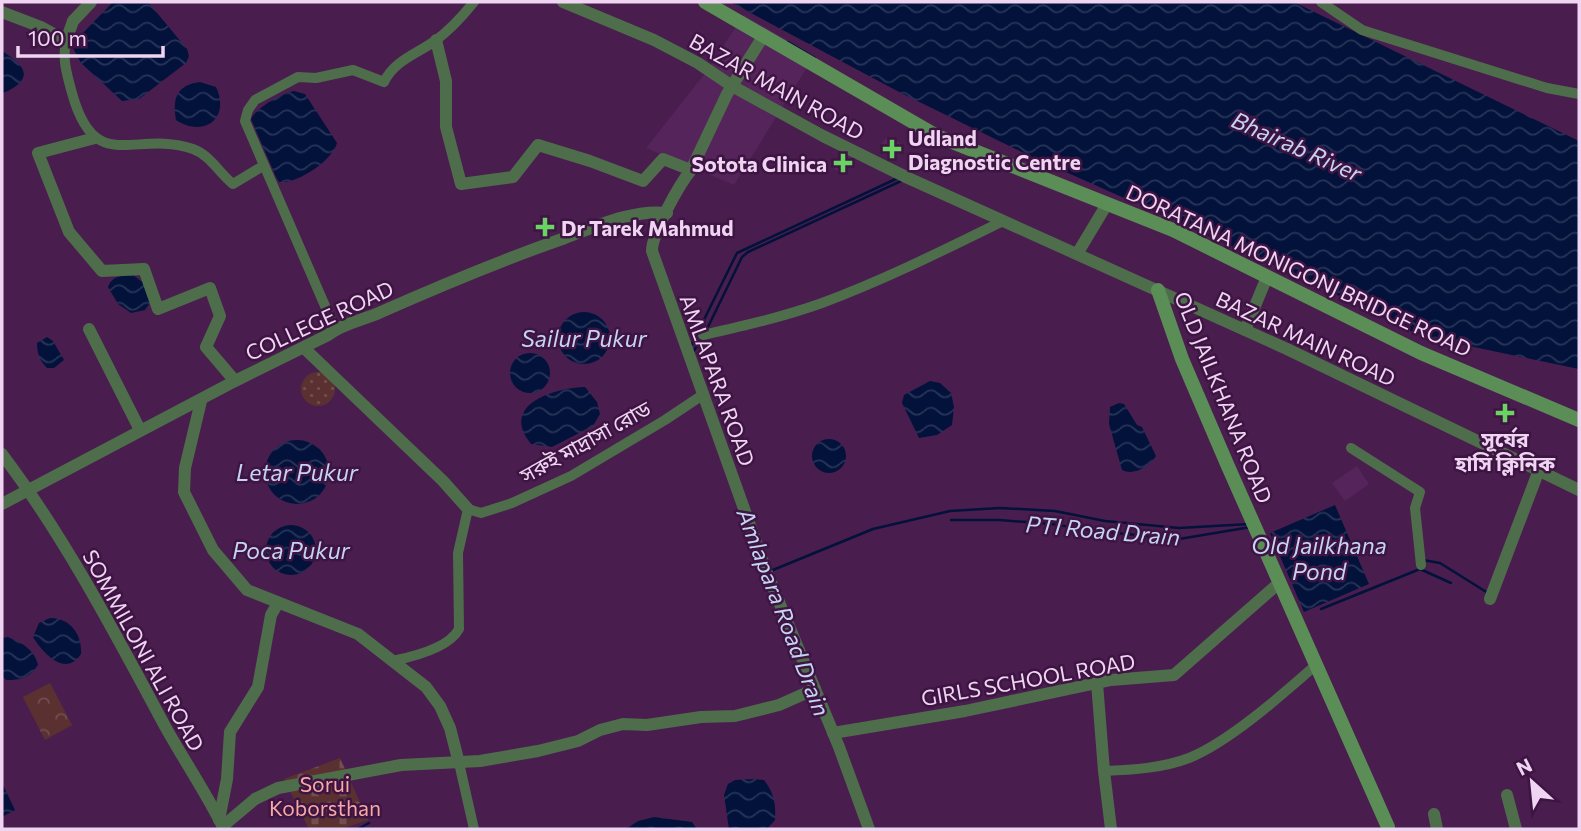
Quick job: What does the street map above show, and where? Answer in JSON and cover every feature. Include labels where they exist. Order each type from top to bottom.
[{"type":"main road","name":"DORATANA MONIGONJ BRIDGE ROAD","points":[[705,2],[937,136],[1173,230],[1421,353],[1579,420]]},
{"type":"main road","name":"OLD JAILKHANA ROAD","points":[[1158,290],[1182,359],[1388,827]]},
{"type":"street","points":[[91,2],[73,22],[63,54],[78,114],[82,124],[95,138],[126,146],[163,143],[193,149],[201,152],[233,184],[263,166]]},
{"type":"street","points":[[335,329],[245,121],[248,110],[255,100],[299,77],[316,78],[353,70],[384,82],[394,66],[436,40],[460,20],[474,2]]},
{"type":"street","name":"BAZAR MAIN ROAD","points":[[563,2],[654,40],[824,136],[908,178],[1245,330],[1579,490]]},
{"type":"street","points":[[1321,2],[1362,30],[1547,88],[1579,94]]},
{"type":"street","points":[[2,12],[41,27],[66,41]]},
{"type":"street","name":"AMLAPARA ROAD","points":[[764,34],[732,86],[691,170],[682,181],[657,228],[652,242],[653,260],[767,573],[869,829]]},
{"type":"street","points":[[436,40],[446,81],[446,127],[461,184],[513,177],[538,145],[643,181],[663,159],[691,170]]},
{"type":"street","points":[[95,138],[38,153],[69,232],[102,271],[144,269],[158,309],[210,288],[220,316],[206,347],[234,381]]},
{"type":"street","points":[[1077,254],[1107,204]]},
{"type":"street","name":"COLLEGE ROAD","points":[[2,504],[140,430],[201,401],[234,381],[304,348],[335,329],[377,314],[450,281],[583,231],[649,211],[667,213]]},
{"type":"street","points":[[703,335],[760,323],[822,303],[1003,221]]},
{"type":"street","points":[[1245,330],[1267,277]]},
{"type":"street","points":[[89,329],[140,430]]},
{"type":"street","points":[[304,348],[443,481],[468,509],[458,553],[459,629],[455,636],[418,656],[393,661]]},
{"type":"street","name":"সরুই মাদ্রাসা রোড","points":[[468,509],[481,513],[512,503],[570,476],[704,394]]},
{"type":"street","points":[[201,401],[185,468],[184,492],[213,551],[247,590],[358,634],[426,687],[440,706],[450,728],[474,829]]},
{"type":"street","points":[[1351,448],[1420,492],[1415,508],[1421,565]]},
{"type":"street","name":"SOMMILONI ALI ROAD","points":[[2,454],[29,490],[113,629],[186,765],[222,825]]},
{"type":"street","points":[[1490,599],[1539,470]]},
{"type":"street","name":"GIRLS SCHOOL ROAD","points":[[833,733],[965,711],[1132,677],[1174,675],[1279,583]]},
{"type":"street","points":[[222,825],[230,732],[258,687],[271,615],[278,603]]},
{"type":"street","points":[[1104,771],[1157,766],[1190,758],[1246,723],[1316,665]]},
{"type":"street","points":[[1097,683],[1111,829]]},
{"type":"street","points":[[222,825],[255,799],[278,788],[401,765],[460,763],[538,751],[578,741],[600,730],[623,724],[647,725],[701,717],[735,716],[779,705],[815,690]]},
{"type":"street","points":[[1507,795],[1516,829]]},
{"type":"street","points":[[1434,814],[1437,829]]},
{"type":"shaded area","points":[[744,15],[814,56],[734,185],[646,148],[706,72]]},
{"type":"shaded area","name":"Udland Diagnostic Centre","points":[[891,137],[903,145],[893,159],[882,151],[884,147],[881,144]]},
{"type":"shaded area","name":"Sotota Clinica","points":[[844,152],[853,157],[842,174],[833,168]]},
{"type":"shaded area","points":[[1357,466],[1369,484],[1345,501],[1332,483]]},
{"type":"green space","points":[[318,372],[330,377],[335,389],[330,401],[318,406],[306,401],[301,389],[306,377]]},
{"type":"green space","points":[[50,683],[72,725],[45,740],[23,697]]},
{"type":"green space","name":"Sorui Koborsthan","points":[[340,758],[368,820],[341,829],[309,829],[284,779]]},
{"type":"water","points":[[113,2],[148,2],[187,49],[189,56],[186,63],[139,99],[122,101],[81,63],[73,48],[80,36]]},
{"type":"water","name":"Bhairab River","points":[[730,2],[1294,2],[1579,141],[1579,369],[1415,333],[1294,274],[1030,156],[901,93]]},
{"type":"water","points":[[2,51],[22,68],[24,73],[19,83],[2,94]]},
{"type":"water","points":[[200,82],[216,87],[220,108],[212,122],[204,126],[186,125],[176,120],[176,99],[186,86]]},
{"type":"water","points":[[294,91],[305,94],[337,143],[329,157],[313,170],[295,180],[279,182],[251,119],[270,102]]},
{"type":"water","points":[[133,275],[146,285],[150,303],[145,310],[131,313],[118,304],[108,287],[115,278]]},
{"type":"water","name":"Sailur Pukur","points":[[584,312],[594,314],[602,320],[608,328],[608,348],[602,356],[594,362],[584,364],[574,362],[566,356],[560,348],[558,338],[560,328],[566,320],[574,314]]},
{"type":"water","points":[[47,337],[53,341],[64,360],[54,368],[47,368],[38,354],[37,343]]},
{"type":"water","points":[[530,353],[538,354],[544,359],[549,365],[549,381],[544,387],[538,392],[530,393],[522,392],[516,387],[511,381],[510,373],[511,365],[516,359],[522,354]]},
{"type":"water","points":[[930,381],[940,383],[951,393],[954,407],[952,425],[937,435],[919,438],[902,403],[904,395]]},
{"type":"water","points":[[585,387],[597,402],[600,414],[593,426],[552,447],[531,444],[523,430],[521,419],[526,409],[545,395]]},
{"type":"water","points":[[1124,404],[1137,425],[1142,427],[1156,456],[1145,467],[1136,471],[1122,470],[1109,424],[1110,407]]},
{"type":"water","points":[[829,439],[841,444],[846,456],[841,468],[829,473],[817,468],[812,456],[817,444]]},
{"type":"water","name":"Letar Pukur","points":[[297,440],[320,449],[329,472],[320,495],[297,504],[274,495],[265,472],[274,449]]},
{"type":"water","name":"Old Jailkhana Pond","points":[[1335,505],[1369,584],[1304,612],[1270,533]]},
{"type":"water","name":"Poca Pukur","points":[[291,525],[309,532],[316,550],[309,568],[291,575],[273,568],[266,550],[273,532]]},
{"type":"water","points":[[50,618],[64,621],[77,634],[81,654],[75,661],[61,663],[48,656],[33,637],[39,623]]},
{"type":"water","points":[[8,637],[27,647],[36,659],[38,665],[24,677],[6,680],[2,676],[2,638]]},
{"type":"water","points":[[735,780],[764,780],[770,789],[775,804],[775,820],[767,829],[729,829],[724,795],[728,784]]},
{"type":"water","points":[[2,783],[15,810],[2,817]]},
{"type":"water","points":[[654,817],[692,822],[697,829],[626,829],[638,821]]},
{"type":"waterway","points":[[788,42],[815,58]]},
{"type":"waterway","name":"Amlapara Road Drain","points":[[900,177],[1156,292],[1187,375],[1250,524],[1179,528],[1105,521],[1055,511],[1000,508],[950,511],[873,529],[768,572],[689,350],[737,253],[900,177]]},
{"type":"waterway","points":[[706,331],[742,257],[748,252],[901,181]]},
{"type":"waterway","points":[[693,352],[703,337]]},
{"type":"waterway","name":"PTI Road Drain","points":[[951,520],[1051,524],[1179,539],[1251,527]]},
{"type":"waterway","points":[[1423,560],[1440,563],[1488,593]]},
{"type":"waterway","points":[[1321,609],[1420,569],[1451,583]]},
{"type":"waterway","points":[[358,829],[369,823]]},
{"type":"place","name":"Udland Diagnostic Centre","points":[[892,149]]},
{"type":"place","name":"Sotota Clinica","points":[[843,163]]},
{"type":"place","name":"Dr Tarek Mahmud","points":[[545,227]]},
{"type":"place","name":"সূর্যের হাসি ক্লিনিক","points":[[1505,413]]}]
